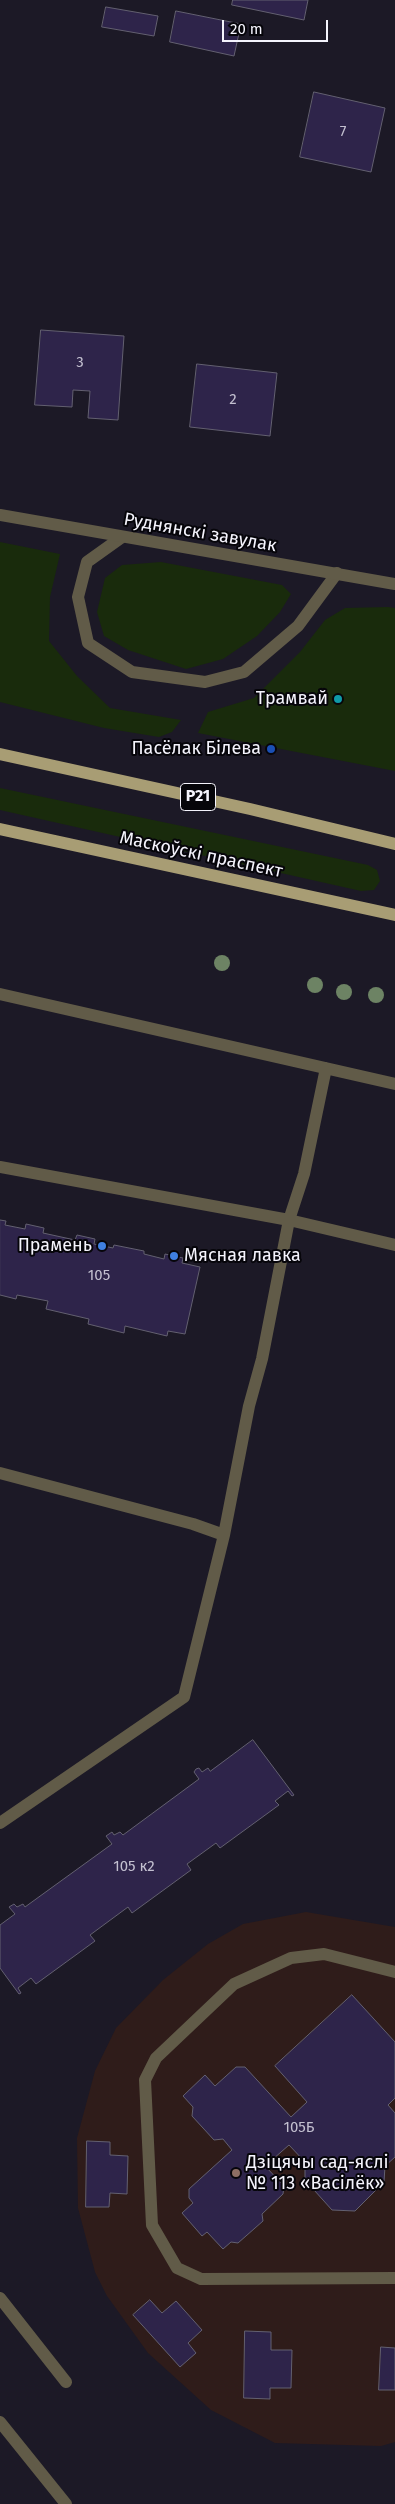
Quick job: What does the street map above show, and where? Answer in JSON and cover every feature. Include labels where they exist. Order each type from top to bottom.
[{"type":"main road","name":"Р21","points":[[0,754],[250,809],[395,844]]},
{"type":"main road","name":"Маскоўскі праспект","points":[[0,829],[395,915]]},
{"type":"street","name":"Руднянскі завулак","points":[[0,515],[395,584]]},
{"type":"street","points":[[122,537],[86,562],[78,597],[88,643],[132,672],[205,682],[244,672],[298,626],[337,573]]},
{"type":"street","points":[[0,994],[395,1084]]},
{"type":"street","points":[[0,1823],[184,1697],[224,1534],[249,1406],[262,1359],[289,1220],[304,1174],[326,1068]]},
{"type":"street","points":[[0,1167],[289,1220],[395,1245]]},
{"type":"street","points":[[0,1473],[224,1534]]},
{"type":"street","points":[[395,1972],[324,1954],[291,1958],[234,1984],[156,2058],[146,2080],[152,2225],[177,2268],[201,2279],[395,2278]]},
{"type":"street","points":[[0,2298],[66,2382]]},
{"type":"street","points":[[0,2422],[66,2504]]},
{"type":"shaded area","name":"Дзіцячы сад-яслі № 113 «Васілёк»","points":[[306,1912],[395,1927],[395,2442],[381,2446],[275,2443],[211,2410],[148,2353],[107,2296],[95,2272],[78,2208],[77,2138],[95,2071],[116,2028],[163,1980],[208,1944],[243,1924]]},
{"type":"green space","points":[[0,542],[60,554],[50,597],[49,641],[77,676],[110,708],[181,720],[172,732],[159,737],[104,728],[0,702]]},
{"type":"green space","points":[[161,562],[282,585],[291,594],[280,612],[257,636],[223,659],[186,669],[128,650],[104,636],[97,612],[105,578],[122,565]]},
{"type":"green space","points":[[345,608],[395,608],[395,771],[198,733],[208,712],[254,698],[300,652],[325,620]]},
{"type":"green space","points":[[0,788],[368,865],[377,870],[380,881],[374,890],[361,891],[0,810]]},
{"type":"building","points":[[233,0],[308,0],[304,20],[232,5]]},
{"type":"building","points":[[106,7],[158,16],[154,36],[102,27]]},
{"type":"building","points":[[176,11],[241,24],[234,56],[170,42]]},
{"type":"building","points":[[314,92],[385,108],[371,172],[300,157]]},
{"type":"building","points":[[41,330],[124,336],[118,420],[88,418],[90,391],[73,390],[72,407],[35,405]]},
{"type":"building","points":[[197,364],[277,373],[270,436],[190,427]]},
{"type":"building","points":[[0,1220],[6,1221],[5,1225],[25,1229],[26,1224],[44,1228],[43,1233],[75,1240],[77,1235],[95,1239],[94,1244],[113,1248],[114,1245],[144,1251],[144,1254],[164,1259],[165,1254],[183,1258],[182,1263],[200,1267],[185,1334],[168,1331],[167,1336],[125,1326],[124,1333],[88,1324],[89,1319],[46,1309],[48,1301],[17,1295],[16,1299],[0,1295]]},
{"type":"building","points":[[253,1740],[294,1795],[292,1796],[288,1791],[275,1801],[279,1805],[220,1848],[216,1843],[187,1864],[191,1870],[132,1913],[128,1907],[90,1935],[95,1941],[36,1984],[31,1978],[18,1988],[21,1993],[19,1994],[0,1968],[0,1925],[15,1914],[9,1907],[14,1904],[17,1907],[23,1904],[25,1907],[112,1844],[106,1836],[112,1832],[114,1835],[120,1832],[123,1835],[199,1779],[194,1772],[196,1769],[199,1768],[202,1772],[208,1768],[210,1771]]},
{"type":"building","points":[[352,1995],[395,2042],[395,2098],[388,2105],[395,2113],[395,2157],[385,2166],[384,2182],[355,2211],[332,2210],[305,2180],[305,2162],[289,2145],[265,2166],[284,2186],[283,2194],[262,2214],[263,2221],[238,2243],[231,2242],[223,2249],[207,2232],[202,2236],[182,2213],[193,2203],[189,2198],[189,2189],[232,2150],[223,2139],[214,2140],[192,2116],[193,2107],[183,2096],[205,2075],[215,2086],[236,2067],[245,2067],[291,2117],[307,2102],[275,2066]]},
{"type":"building","points":[[87,2141],[110,2142],[110,2155],[128,2156],[127,2194],[110,2193],[109,2207],[86,2207]]},
{"type":"building","points":[[150,2300],[162,2313],[176,2301],[202,2330],[188,2343],[196,2353],[180,2367],[133,2315]]},
{"type":"building","points":[[245,2331],[271,2332],[271,2350],[292,2350],[291,2388],[270,2388],[270,2399],[244,2398]]},
{"type":"building","points":[[381,2347],[395,2348],[395,2390],[379,2390]]},
{"type":"place","name":"Трамвай","points":[[338,699]]},
{"type":"place","name":"Пасёлак Білева","points":[[271,749]]},
{"type":"place","name":"Прамень","points":[[102,1246]]},
{"type":"place","name":"Мясная лавка","points":[[174,1256]]},
{"type":"place","name":"Дзіцячы сад-яслі № 113 «Васілёк»","points":[[236,2173]]}]
